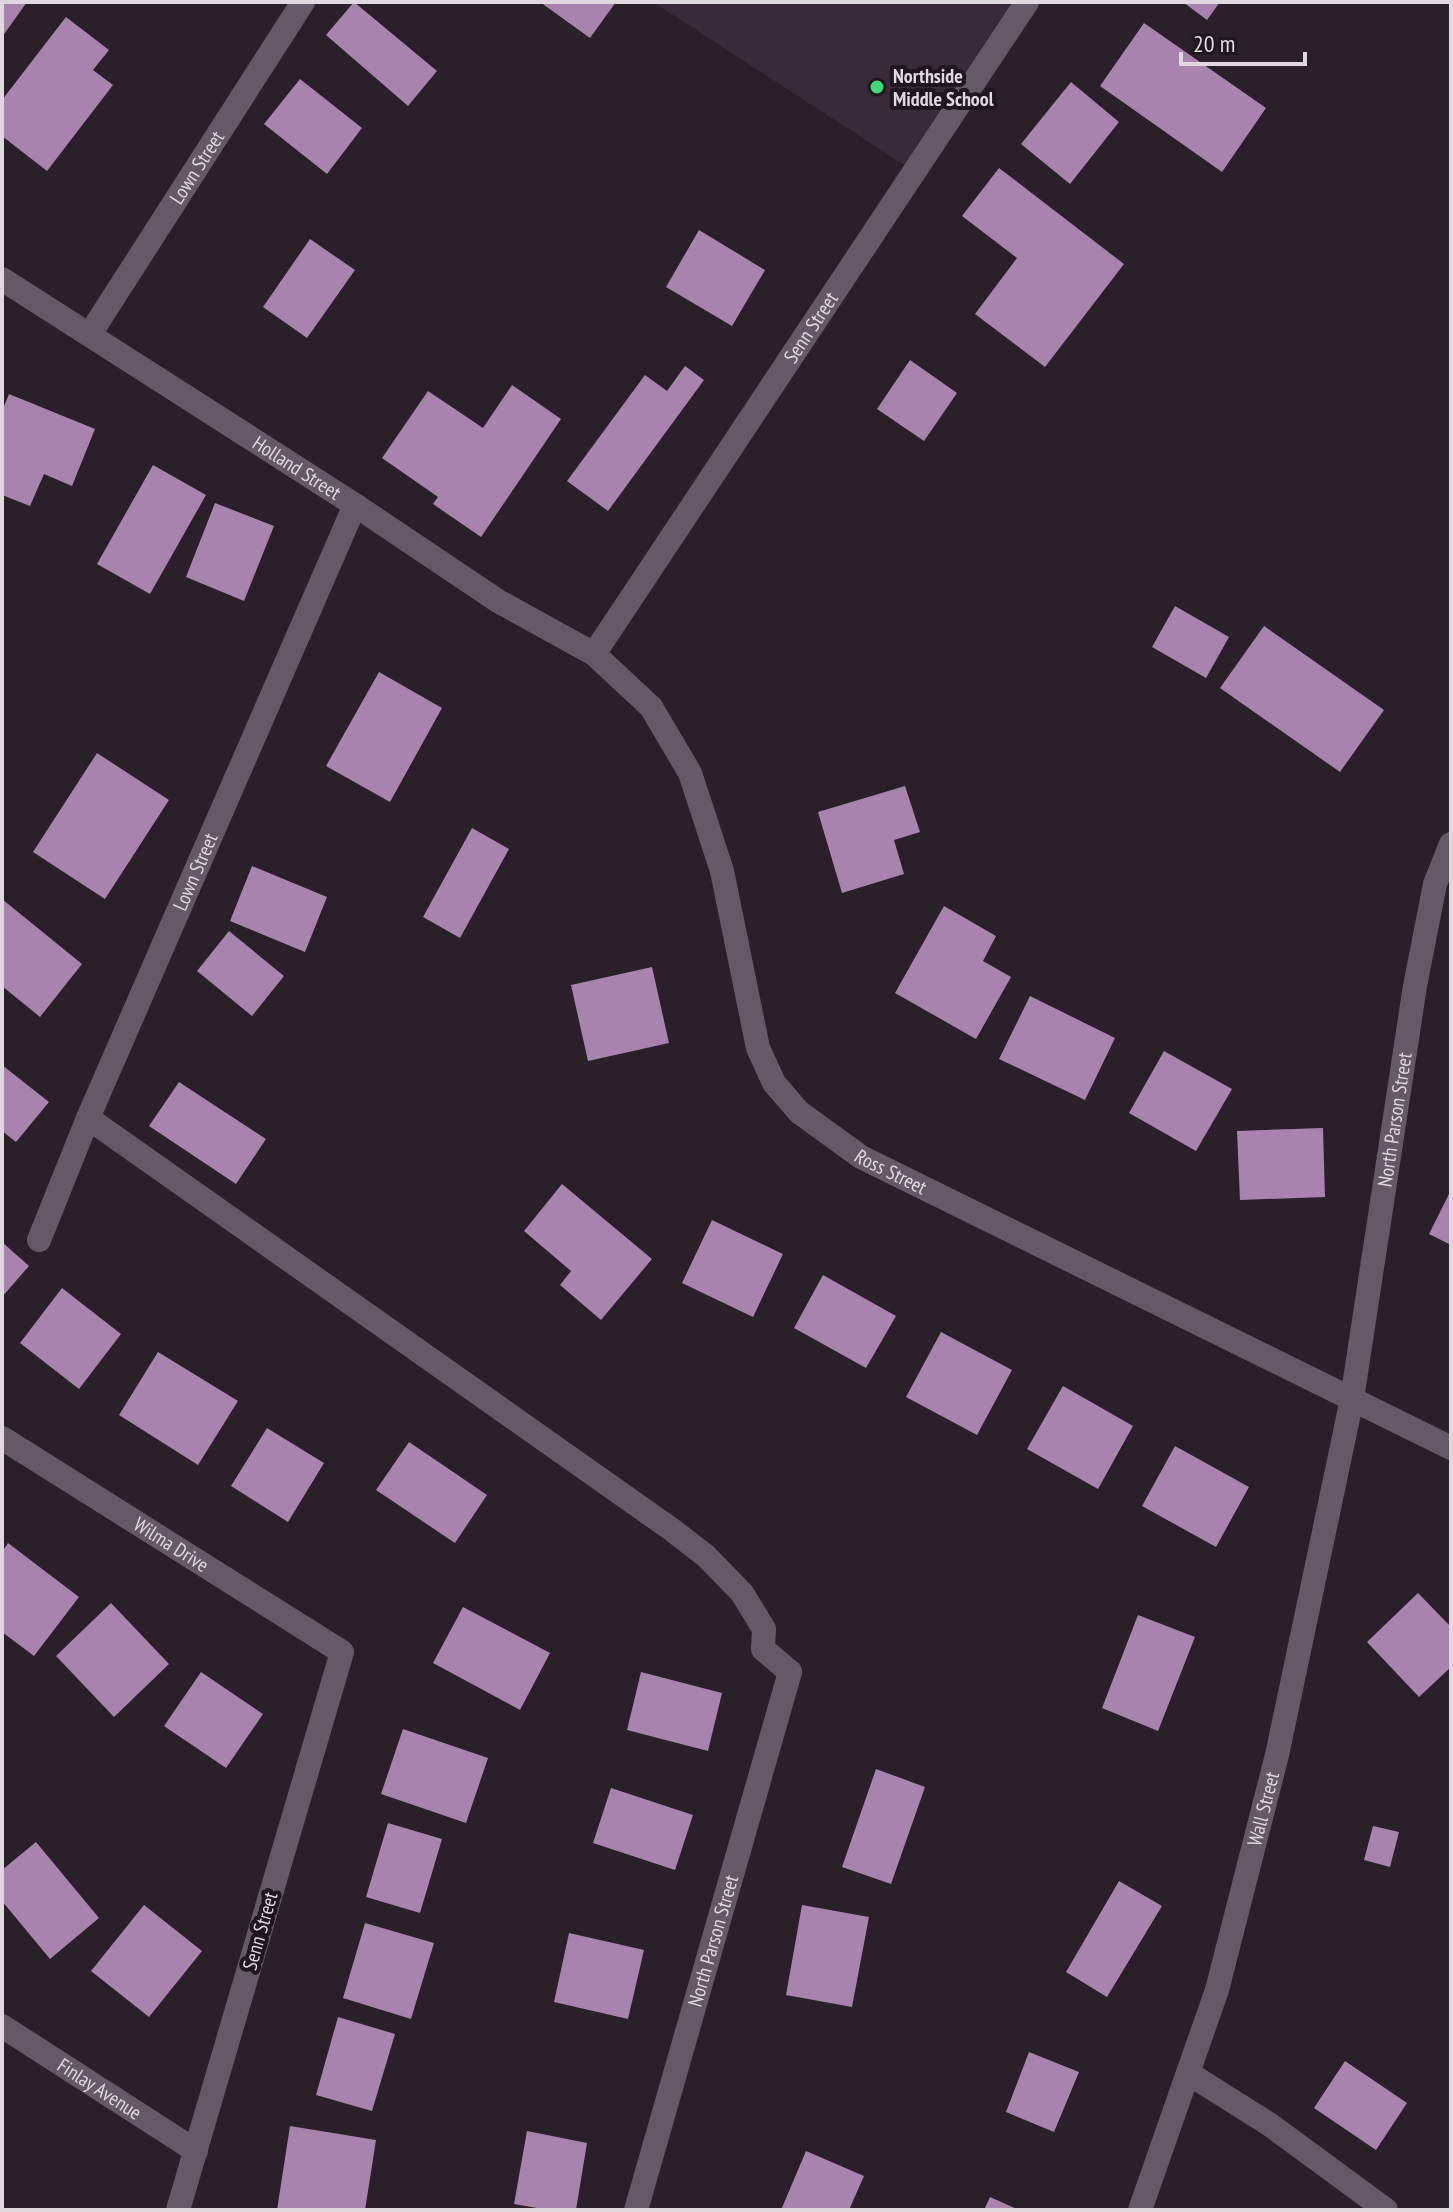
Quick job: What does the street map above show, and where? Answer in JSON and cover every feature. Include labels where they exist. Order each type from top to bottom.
[{"type":"street","name":"Lown Street","points":[[90,334],[303,2]]},
{"type":"street","name":"Senn Street","points":[[594,654],[1027,2]]},
{"type":"street","name":"Holland Street","points":[[2,279],[355,505],[498,601],[594,654]]},
{"type":"street","name":"Lown Street","points":[[39,1240],[88,1118],[355,505]]},
{"type":"street","name":"Ross Street","points":[[594,654],[651,707],[690,773],[722,871],[758,1048],[774,1083],[799,1112],[861,1157],[1451,1448]]},
{"type":"street","name":"North Parson Street","points":[[1352,1399],[1415,986],[1435,884],[1451,844]]},
{"type":"street","name":"North Parson Street","points":[[88,1118],[706,1556],[742,1593],[757,1617],[764,1629],[763,1649],[790,1672],[636,2210]]},
{"type":"street","name":"Wall Street","points":[[1140,2210],[1217,1990],[1277,1755],[1352,1399]]},
{"type":"street","name":"Wilma Drive","points":[[2,1438],[342,1652]]},
{"type":"street","name":"Senn Street","points":[[178,2210],[342,1652]]},
{"type":"street","name":"Finlay Avenue","points":[[2,2026],[196,2151]]},
{"type":"street","points":[[1188,2073],[1269,2124],[1386,2210]]},
{"type":"shaded area","name":"Northside Middle School","points":[[653,2],[1027,2],[915,172]]},
{"type":"building","points":[[2,2],[27,2],[2,37]]},
{"type":"building","points":[[354,2],[437,71],[408,106],[326,35]]},
{"type":"building","points":[[540,2],[616,2],[590,38]]},
{"type":"building","points":[[1183,2],[1220,2],[1207,20]]},
{"type":"building","points":[[66,17],[109,50],[93,70],[113,85],[47,171],[2,136],[2,100]]},
{"type":"building","points":[[1144,23],[1266,108],[1222,172],[1100,86]]},
{"type":"building","points":[[300,79],[362,128],[327,174],[264,124]]},
{"type":"building","points":[[1071,82],[1119,122],[1070,184],[1021,144]]},
{"type":"building","points":[[999,168],[1124,264],[1045,367],[975,314],[1017,258],[962,216]]},
{"type":"building","points":[[699,230],[765,270],[732,326],[666,287]]},
{"type":"building","points":[[310,239],[355,270],[307,338],[263,307]]},
{"type":"building","points":[[910,360],[957,393],[924,441],[877,409]]},
{"type":"building","points":[[685,366],[704,380],[608,511],[567,481],[645,375],[667,391]]},
{"type":"building","points":[[512,385],[561,419],[481,537],[433,504],[438,497],[382,458],[428,391],[483,428]]},
{"type":"building","points":[[9,394],[95,429],[72,486],[44,474],[30,506],[2,495],[2,411]]},
{"type":"building","points":[[153,465],[206,495],[150,594],[97,564]]},
{"type":"building","points":[[215,503],[274,526],[244,601],[186,577]]},
{"type":"building","points":[[1175,606],[1229,637],[1206,678],[1152,647]]},
{"type":"building","points":[[1264,626],[1384,710],[1340,772],[1220,688]]},
{"type":"building","points":[[379,672],[442,708],[390,802],[326,766]]},
{"type":"building","points":[[97,753],[169,800],[105,899],[33,852]]},
{"type":"building","points":[[905,786],[920,832],[894,840],[904,874],[842,893],[818,812]]},
{"type":"building","points":[[472,828],[509,849],[460,938],[423,917]]},
{"type":"building","points":[[252,866],[327,897],[305,952],[230,921]]},
{"type":"building","points":[[2,899],[82,964],[40,1017],[2,986]]},
{"type":"building","points":[[944,906],[996,936],[983,961],[1011,977],[976,1039],[895,993]]},
{"type":"building","points":[[229,931],[284,976],[252,1016],[197,971]]},
{"type":"building","points":[[652,967],[669,1043],[588,1061],[571,985]]},
{"type":"building","points":[[1030,996],[1115,1038],[1085,1100],[999,1059]]},
{"type":"building","points":[[1164,1051],[1232,1089],[1196,1151],[1129,1113]]},
{"type":"building","points":[[2,1065],[49,1102],[16,1142],[2,1131]]},
{"type":"building","points":[[179,1082],[266,1139],[236,1184],[149,1126]]},
{"type":"building","points":[[1323,1128],[1325,1197],[1240,1200],[1237,1131]]},
{"type":"building","points":[[562,1184],[652,1259],[601,1320],[560,1285],[571,1271],[524,1231]]},
{"type":"building","points":[[1451,1190],[1451,1245],[1429,1234]]},
{"type":"building","points":[[712,1220],[783,1254],[753,1317],[682,1283]]},
{"type":"building","points":[[2,1242],[29,1266],[2,1297]]},
{"type":"building","points":[[823,1275],[896,1316],[866,1368],[794,1328]]},
{"type":"building","points":[[62,1288],[121,1334],[79,1389],[20,1343]]},
{"type":"building","points":[[941,1332],[1012,1370],[977,1435],[906,1397]]},
{"type":"building","points":[[158,1352],[238,1401],[198,1465],[119,1415]]},
{"type":"building","points":[[1063,1386],[1133,1426],[1098,1489],[1027,1449]]},
{"type":"building","points":[[267,1428],[324,1463],[288,1522],[231,1486]]},
{"type":"building","points":[[409,1442],[487,1495],[455,1543],[376,1490]]},
{"type":"building","points":[[1175,1446],[1249,1487],[1216,1547],[1142,1506]]},
{"type":"building","points":[[8,1543],[79,1597],[34,1656],[2,1632],[2,1552]]},
{"type":"building","points":[[1418,1593],[1451,1627],[1451,1667],[1419,1697],[1367,1642]]},
{"type":"building","points":[[111,1603],[169,1664],[114,1717],[56,1656]]},
{"type":"building","points":[[463,1607],[550,1653],[520,1710],[433,1663]]},
{"type":"building","points":[[1138,1615],[1195,1637],[1158,1731],[1102,1708]]},
{"type":"building","points":[[201,1672],[263,1714],[226,1768],[164,1726]]},
{"type":"building","points":[[641,1672],[722,1693],[708,1751],[627,1730]]},
{"type":"building","points":[[403,1729],[488,1758],[466,1823],[381,1794]]},
{"type":"building","points":[[876,1769],[925,1787],[891,1884],[842,1867]]},
{"type":"building","points":[[611,1788],[693,1815],[675,1870],[593,1843]]},
{"type":"building","points":[[388,1823],[442,1839],[420,1913],[366,1897]]},
{"type":"building","points":[[1373,1826],[1399,1832],[1390,1867],[1364,1860]]},
{"type":"building","points":[[36,1842],[99,1918],[50,1959],[2,1901],[2,1870]]},
{"type":"building","points":[[1119,1881],[1162,1906],[1107,1997],[1066,1972]]},
{"type":"building","points":[[144,1905],[202,1951],[149,2017],[91,1971]]},
{"type":"building","points":[[802,1905],[869,1917],[852,2007],[786,1995]]},
{"type":"building","points":[[365,1923],[434,1943],[411,2019],[343,1998]]},
{"type":"building","points":[[569,1933],[644,1950],[628,2019],[554,2002]]},
{"type":"building","points":[[338,2017],[395,2034],[372,2111],[316,2095]]},
{"type":"building","points":[[1029,2052],[1079,2072],[1054,2132],[1006,2112]]},
{"type":"building","points":[[1345,2061],[1407,2103],[1376,2150],[1314,2108]]},
{"type":"building","points":[[290,2126],[376,2140],[365,2210],[277,2210]]},
{"type":"building","points":[[527,2131],[587,2143],[576,2210],[549,2210],[514,2204]]},
{"type":"building","points":[[806,2151],[864,2176],[849,2210],[781,2210]]},
{"type":"building","points":[[990,2197],[1019,2210],[984,2210]]},
{"type":"place","name":"Northside Middle School","points":[[877,87]]}]
